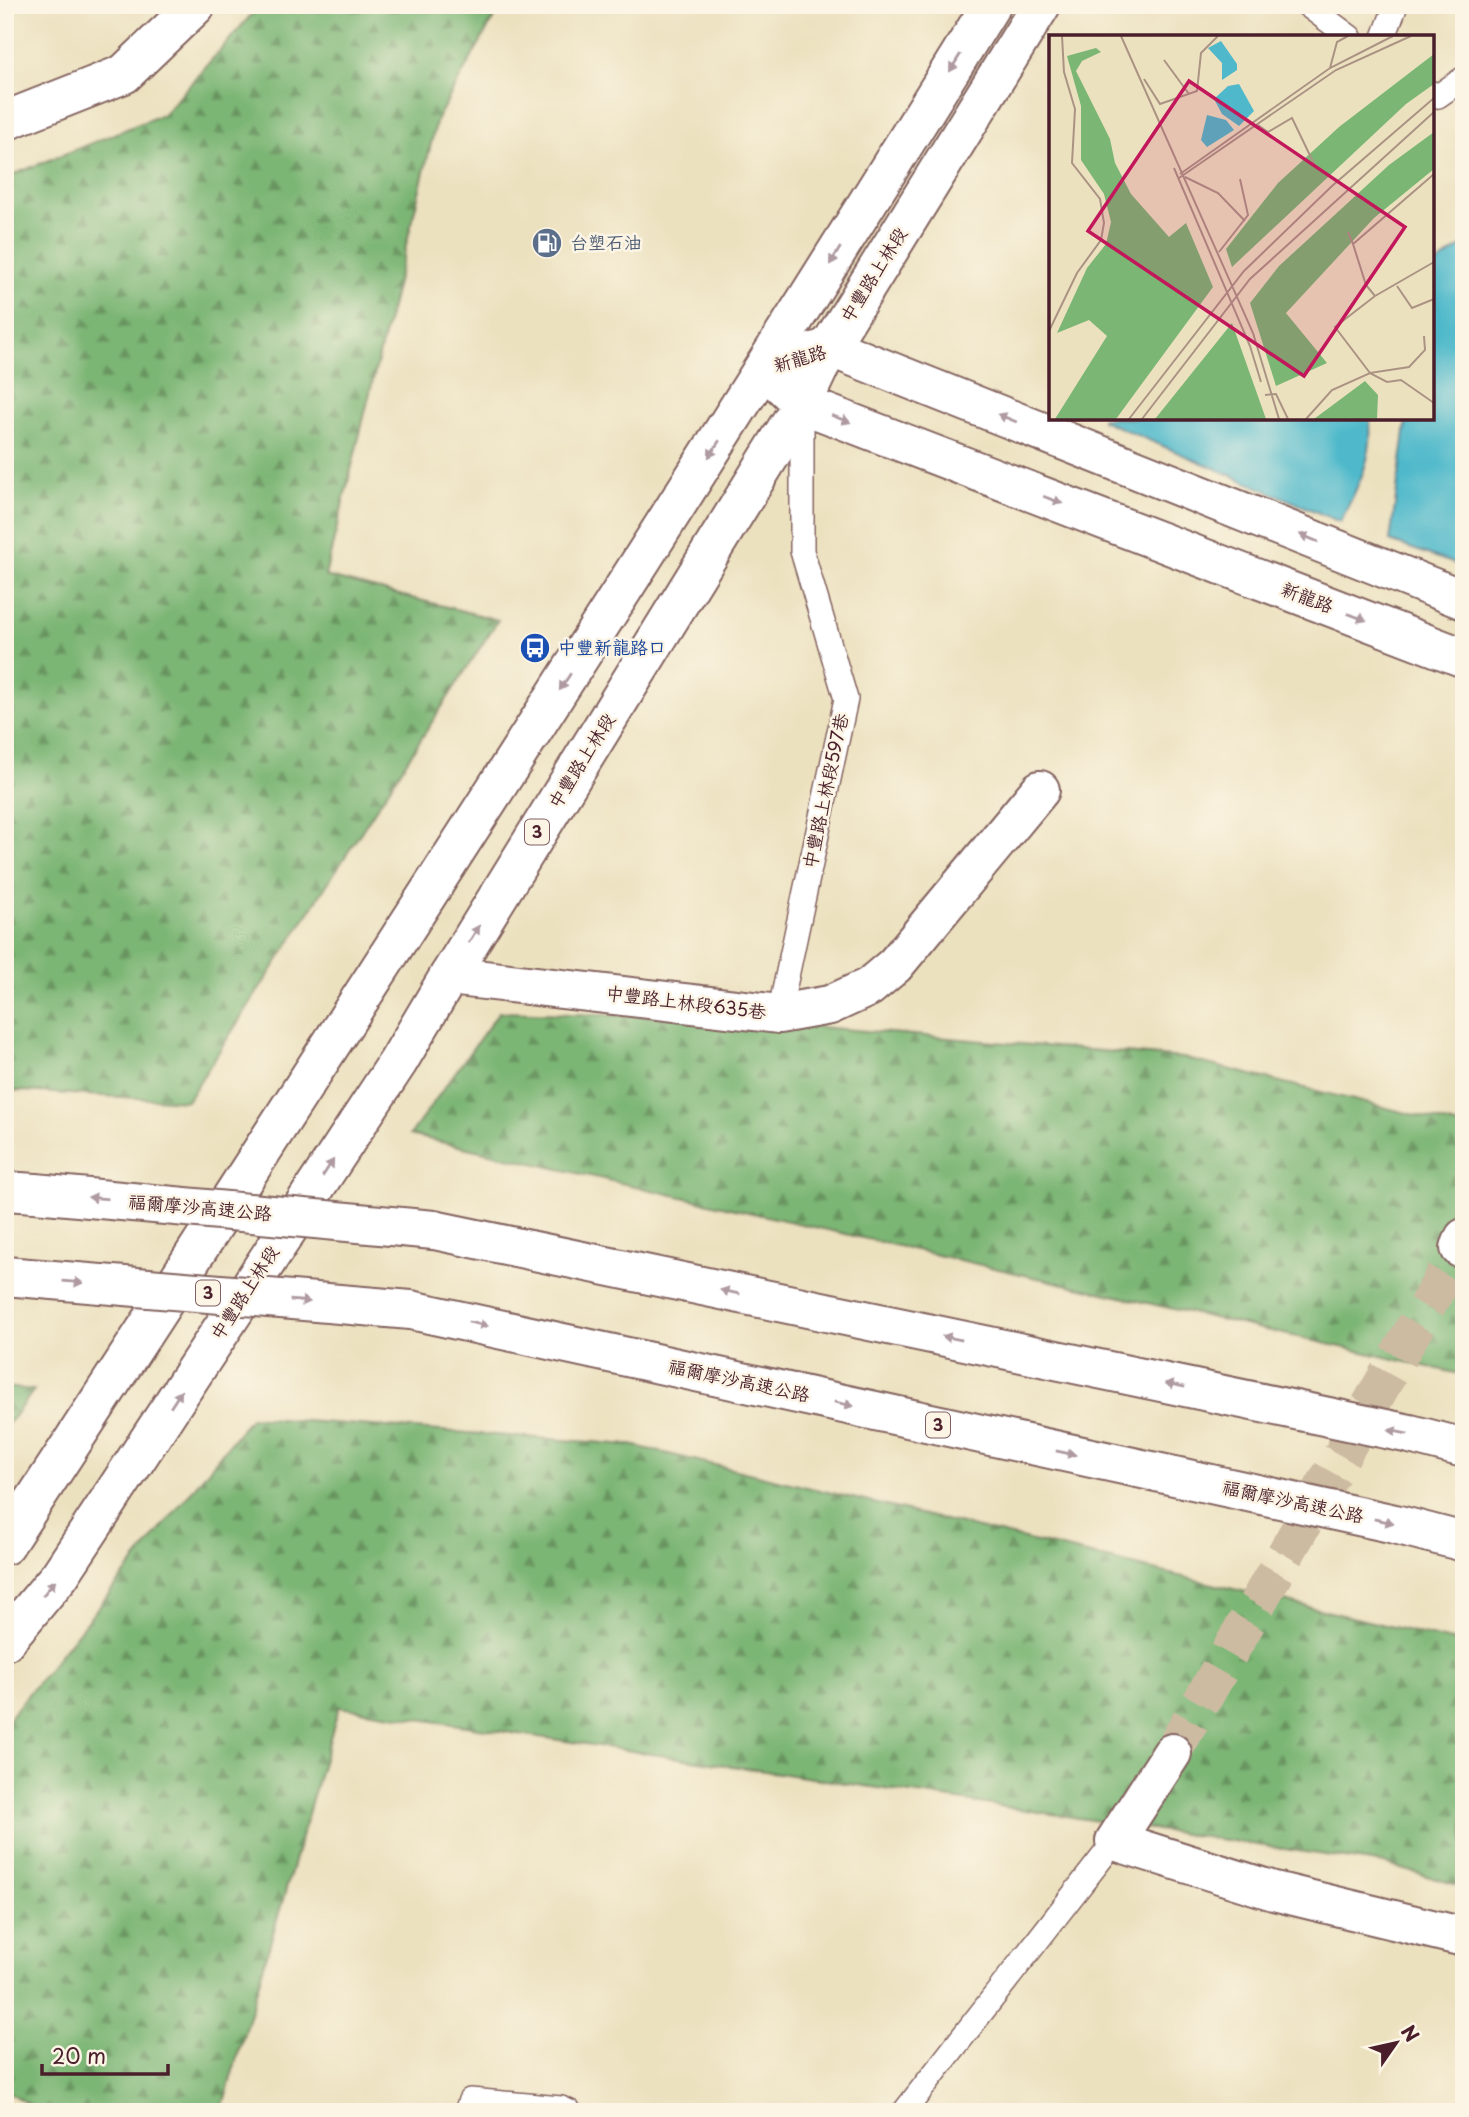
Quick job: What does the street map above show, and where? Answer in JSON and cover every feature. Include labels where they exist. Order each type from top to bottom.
[{"type":"main road","points":[[5,121],[124,74],[196,5]]},
{"type":"main road","name":"3","points":[[5,1545],[344,1027],[765,369],[991,5]]},
{"type":"main road","name":"中豐路上林段","points":[[5,1640],[60,1575],[398,1062],[802,404],[829,347],[1041,5]]},
{"type":"main road","name":"新龍路","points":[[1464,600],[829,347],[765,369],[802,404],[1464,658]]},
{"type":"main road","name":"中豐路上林段635巷","points":[[449,976],[779,1014],[830,1005],[869,987],[895,965],[1040,790]]},
{"type":"main road","name":"福爾摩沙高速公路","points":[[20,1192],[434,1230],[1464,1448]]},
{"type":"main road","name":"福爾摩沙高速公路","points":[[5,1276],[411,1310],[1382,1521],[1464,1542]]},
{"type":"main road","points":[[1172,1754],[1115,1842],[1273,1891],[1464,1937]]},
{"type":"lane","points":[[1307,5],[1347,35]]},
{"type":"lane","points":[[1385,35],[1396,5]]},
{"type":"lane","points":[[1434,94],[1438,96],[1464,78]]},
{"type":"lane","name":"中豐路上林段597巷","points":[[779,1014],[846,699],[802,551],[802,404]]},
{"type":"lane","points":[[904,2112],[1115,1842]]},
{"type":"lane","points":[[466,2112],[470,2100],[561,2108],[570,2112]]},
{"type":"green space","points":[[260,5],[501,5],[437,119],[325,576],[498,620],[187,1101],[5,1090],[5,178],[164,114]]},
{"type":"green space","points":[[499,1012],[715,1018],[1183,1058],[1464,1127],[1464,1375],[410,1135]]},
{"type":"green space","points":[[5,1387],[34,1390],[5,1428]]},
{"type":"green space","points":[[251,1417],[631,1445],[1464,1644],[1464,1887],[1385,1864],[339,1707],[221,2112],[42,2112],[5,2090],[5,1723]]},
{"type":"water","points":[[1464,245],[1464,567],[1390,541],[1407,420],[1434,420],[1434,266]]},
{"type":"water","points":[[1102,420],[1369,420],[1370,446],[1367,459],[1340,522]]},
{"type":"tunnel","points":[[1172,1753],[1460,1248]]},
{"type":"place","name":"台塑石油","points":[[547,243]]},
{"type":"place","name":"中豐新龍路口","points":[[535,648]]}]
